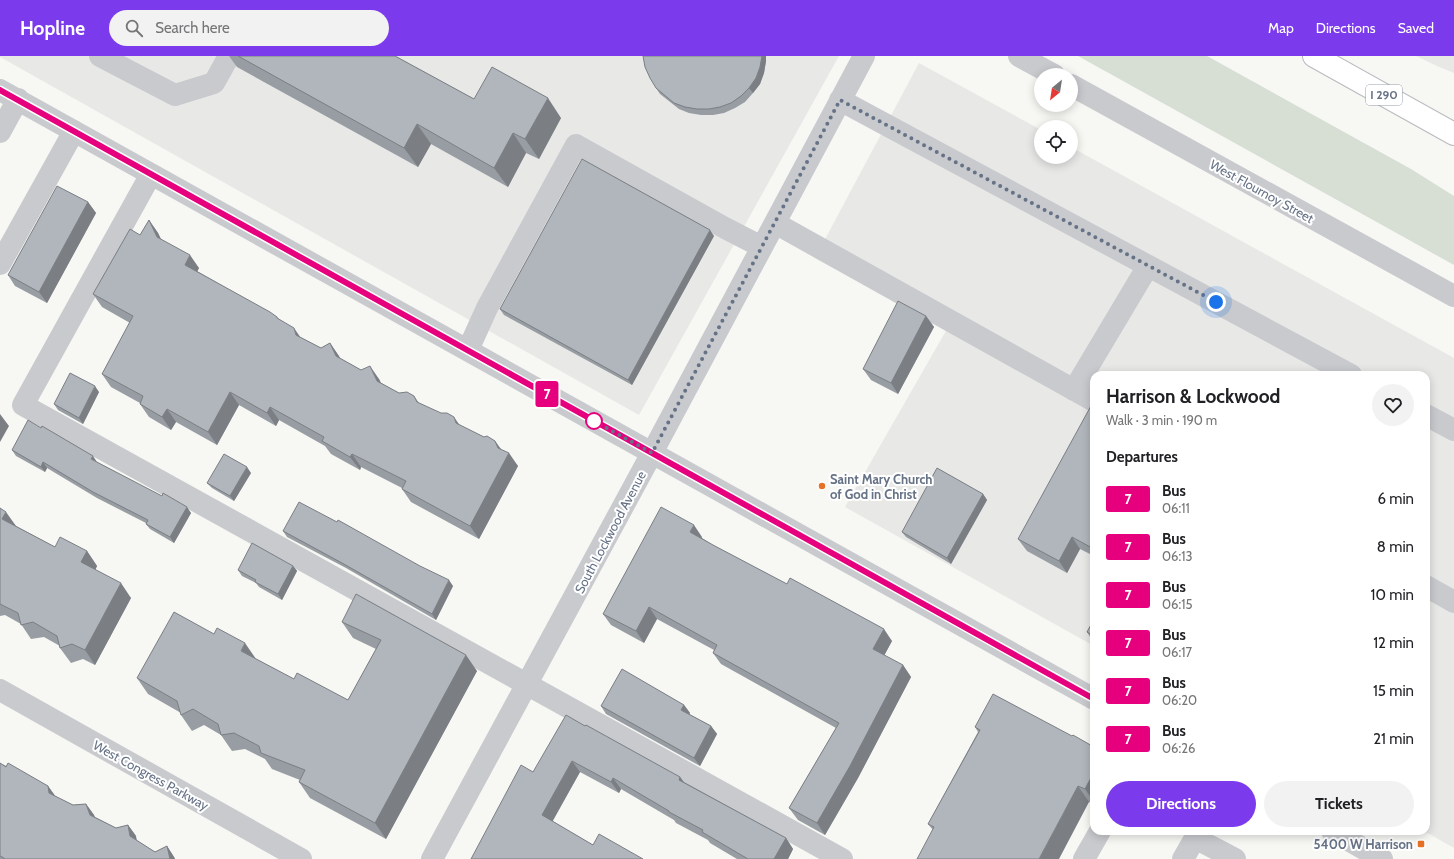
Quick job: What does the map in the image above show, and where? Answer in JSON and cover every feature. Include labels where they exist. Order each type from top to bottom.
[{"type":"highway","name":"I 290","points":[[1314,56],[1454,134]]},
{"type":"street","points":[[100,56],[175,95],[214,83],[229,56]]},
{"type":"street","name":"South Lockwood Avenue","points":[[432,859],[652,453],[864,56]]},
{"type":"street","points":[[1019,56],[1041,68]]},
{"type":"street","name":"West Flournoy Street","points":[[1078,89],[1454,296]]},
{"type":"street","points":[[0,132],[9,95],[1090,697]]},
{"type":"street","points":[[840,100],[1344,371]]},
{"type":"street","points":[[0,264],[74,131]]},
{"type":"street","points":[[468,350],[487,308],[576,145],[724,228],[762,247]]},
{"type":"street","points":[[151,174],[23,405],[842,859]]},
{"type":"street","points":[[775,223],[1090,399]]},
{"type":"street","points":[[1074,390],[1148,266]]},
{"type":"street","points":[[1430,417],[1454,430]]},
{"type":"street","points":[[1430,588],[1454,602]]},
{"type":"street","name":"West Congress Parkway","points":[[0,690],[302,859]]},
{"type":"street","points":[[1084,859],[1098,835]]},
{"type":"street","points":[[1183,859],[1196,835]]},
{"type":"street","points":[[1199,835],[1235,859]]},
{"type":"street","points":[[1339,835],[1382,859]]},
{"type":"shaded area","points":[[0,56],[839,56],[639,415]]},
{"type":"shaded area","points":[[1078,56],[1207,56],[1411,169],[1454,196],[1454,265]]},
{"type":"shaded area","points":[[1416,56],[1454,56],[1454,73],[1437,66]]},
{"type":"shaded area","points":[[919,63],[1034,126],[1034,164],[1078,164],[1078,151],[1454,358],[1454,848],[1430,834],[1430,371],[1090,371],[1090,644],[845,507],[947,329],[815,258]]},
{"type":"building","points":[[238,56],[395,56],[474,99],[492,67],[548,98],[525,139],[513,133],[494,168],[417,124],[404,148]]},
{"type":"building","points":[[643,56],[762,56],[756,78],[741,96],[731,103],[720,107],[697,109],[674,103],[656,88],[645,67]]},
{"type":"building","points":[[582,159],[710,230],[628,380],[500,309]]},
{"type":"building","points":[[57,186],[88,202],[39,292],[8,275]]},
{"type":"building","points":[[149,220],[157,237],[190,255],[185,265],[270,312],[294,328],[296,335],[321,348],[330,343],[336,356],[361,370],[370,366],[377,381],[399,393],[407,392],[414,396],[417,402],[441,413],[447,413],[454,417],[456,423],[484,437],[487,436],[495,441],[498,448],[509,453],[470,526],[402,489],[406,481],[352,454],[350,457],[322,441],[324,437],[270,407],[267,413],[230,392],[208,432],[167,409],[162,417],[140,404],[143,396],[102,374],[133,316],[93,294],[130,229],[140,235]]},
{"type":"building","points":[[898,301],[926,316],[891,383],[863,369]]},
{"type":"building","points":[[70,373],[95,386],[79,418],[54,404]]},
{"type":"building","points":[[1090,408],[1090,547],[1072,537],[1059,561],[1018,539]]},
{"type":"building","points":[[28,420],[41,428],[42,426],[93,456],[91,459],[162,496],[163,493],[187,507],[170,537],[146,524],[148,520],[93,492],[43,462],[41,467],[12,450]]},
{"type":"building","points":[[224,454],[247,467],[230,496],[207,483]]},
{"type":"building","points":[[937,468],[983,494],[947,558],[902,532]]},
{"type":"building","points":[[299,502],[337,522],[338,520],[420,566],[449,580],[432,614],[283,531]]},
{"type":"building","points":[[661,507],[694,525],[690,532],[713,545],[787,584],[790,578],[884,629],[873,649],[903,665],[850,766],[817,823],[789,808],[839,723],[713,653],[717,645],[649,607],[636,631],[603,614]]},
{"type":"building","points":[[0,508],[6,512],[2,519],[55,547],[60,537],[87,551],[81,562],[121,583],[85,650],[72,644],[60,648],[57,636],[33,622],[21,625],[18,613],[0,604]]},
{"type":"building","points":[[252,543],[293,566],[278,594],[255,582],[256,580],[238,570]]},
{"type":"building","points":[[356,594],[466,655],[375,823],[299,782],[305,770],[261,753],[259,746],[234,733],[221,735],[218,724],[193,709],[181,715],[177,701],[137,678],[174,612],[214,634],[217,628],[245,643],[241,651],[294,679],[297,673],[348,700],[381,640],[342,622]]},
{"type":"building","points":[[1090,626],[1090,634],[1087,632]]},
{"type":"building","points":[[622,669],[684,705],[681,710],[711,726],[694,758],[601,706]]},
{"type":"building","points":[[993,694],[1090,745],[1090,780],[1085,789],[1078,786],[1039,859],[917,859],[934,827],[928,824],[980,730],[975,727]]},
{"type":"building","points":[[566,715],[680,777],[679,780],[786,838],[774,859],[748,859],[702,832],[703,830],[669,812],[613,778],[611,782],[572,761],[542,815],[593,845],[599,834],[643,859],[471,859],[521,765],[533,772]]},
{"type":"building","points":[[0,763],[6,767],[8,763],[48,786],[49,793],[73,805],[86,804],[90,815],[116,828],[128,825],[130,836],[155,852],[167,846],[170,859],[4,859],[0,856]]},
{"type":"bus line","name":"7","points":[[0,90],[1090,697]]},
{"type":"place","name":"Saint Mary Church of God in Christ","points":[[822,486]]},
{"type":"place","name":"5400 W Harrison","points":[[1421,844]]},
{"type":"route","points":[[594,421],[652,453],[840,100],[1216,302]]}]
